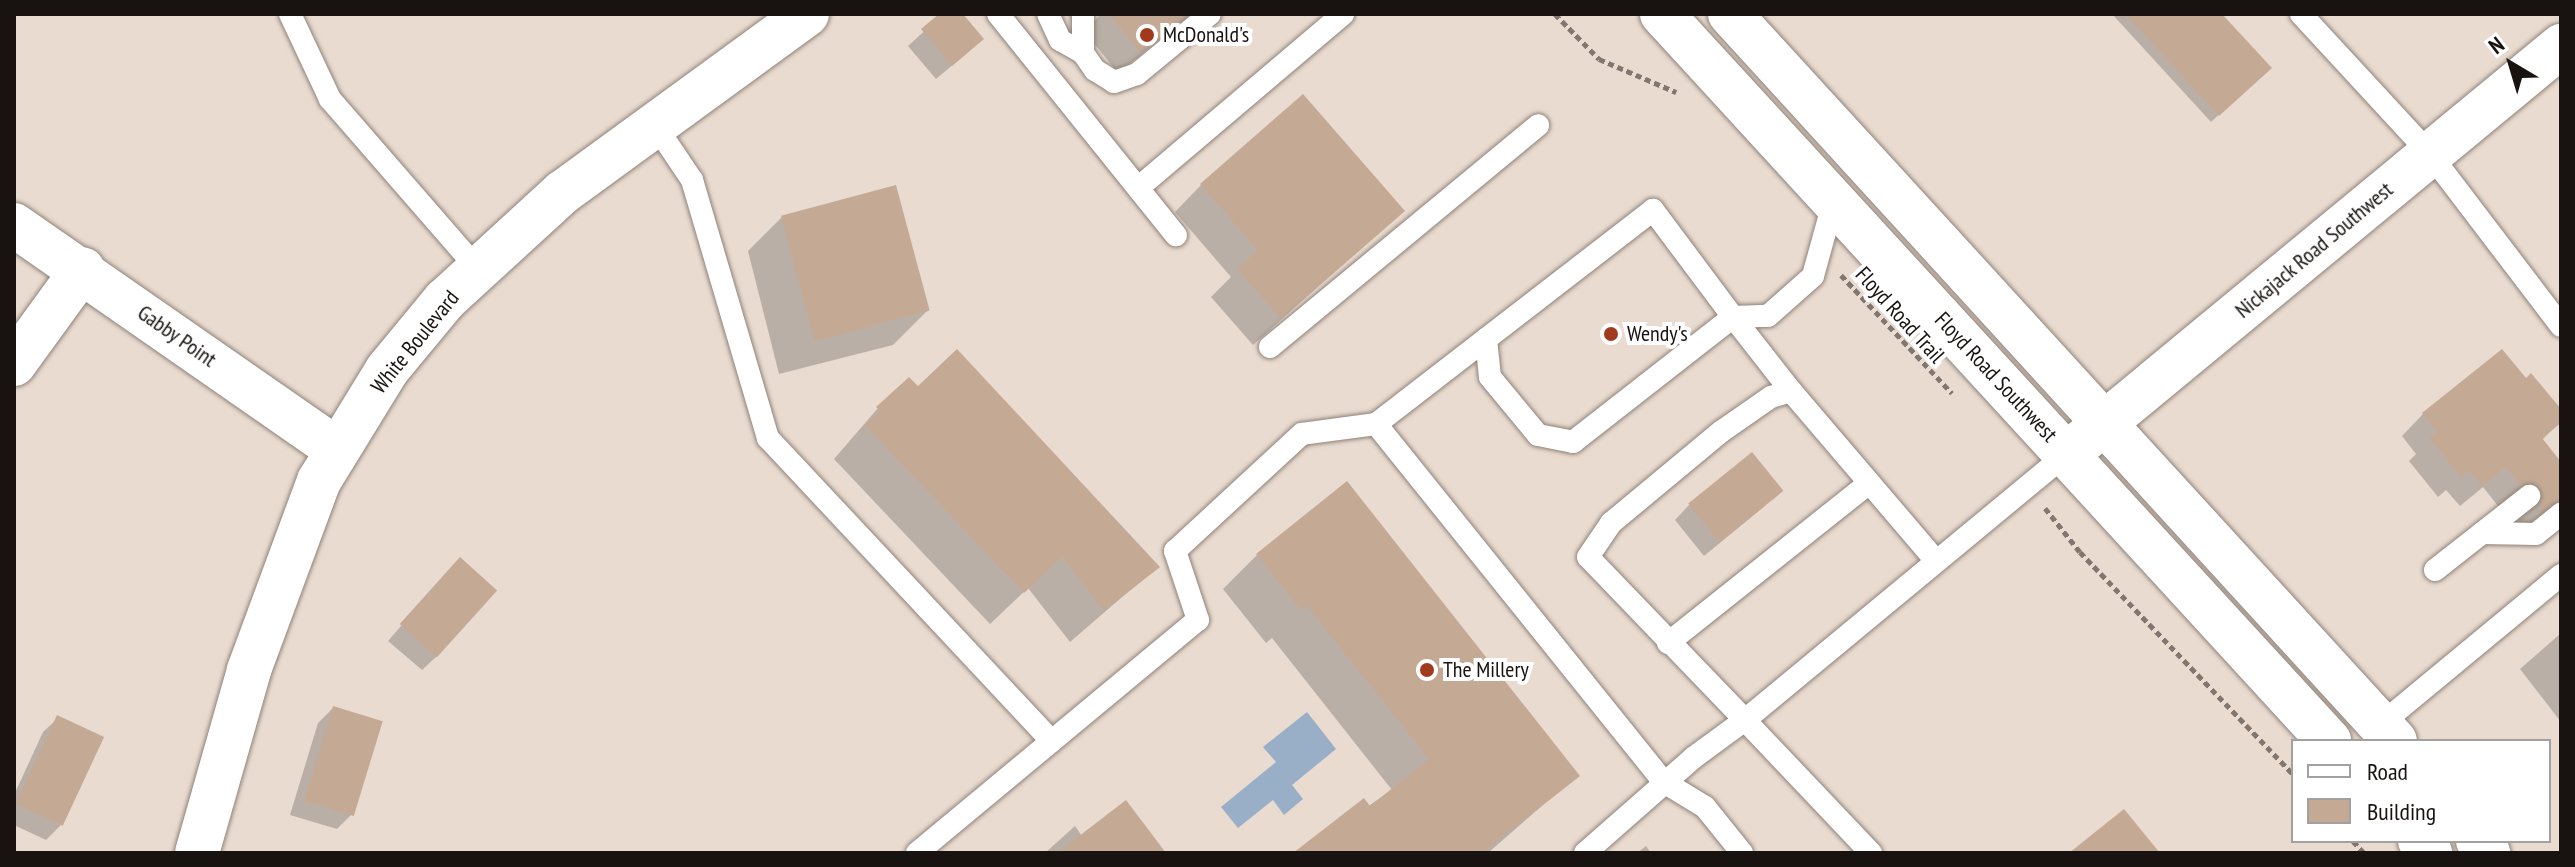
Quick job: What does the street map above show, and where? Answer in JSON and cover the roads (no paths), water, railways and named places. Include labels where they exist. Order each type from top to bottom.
[{"type":"street","name":"White Boulevard","points":[[197,853],[249,670],[319,481],[387,370],[445,300],[563,192],[807,14]]},
{"type":"street","name":"Floyd Road Southwest","points":[[1662,14],[2327,739]]},
{"type":"street","points":[[1730,14],[2388,732]]},
{"type":"street","name":"Nickajack Road Southwest","points":[[2067,454],[2561,46]]},
{"type":"street","name":"Gabby Point","points":[[14,225],[83,269],[338,450]]},
{"type":"street","points":[[14,364],[83,269]]},
{"type":"lane","points":[[290,14],[330,99],[478,269]]},
{"type":"lane","points":[[998,14],[1176,235]]},
{"type":"lane","points":[[1048,14],[1060,40],[1083,53],[1095,70],[1114,82],[1137,74],[1210,14]]},
{"type":"lane","points":[[1083,14],[1083,53]]},
{"type":"lane","points":[[1138,188],[1343,14]]},
{"type":"lane","points":[[2301,14],[2430,154],[2561,326]]},
{"type":"lane","points":[[655,125],[692,180],[768,438],[1052,741]]},
{"type":"lane","points":[[1270,347],[1538,125]]},
{"type":"lane","points":[[1486,339],[1490,377],[1538,435],[1573,442],[1733,317],[1768,316],[1795,297],[1813,276],[1823,254],[1834,200]]},
{"type":"lane","points":[[917,853],[1198,620],[1175,551],[1302,434],[1376,424],[1653,210],[1791,391],[1936,561]]},
{"type":"lane","points":[[1791,391],[1771,397],[1722,431],[1594,543],[1588,557],[1632,608],[1745,720],[1871,853]]},
{"type":"lane","points":[[1376,424],[1664,782],[1705,807],[1742,853]]},
{"type":"lane","points":[[1585,853],[1664,782],[1745,720],[2067,454]]},
{"type":"lane","points":[[1668,643],[1868,484]]},
{"type":"lane","points":[[2435,570],[2529,496]]},
{"type":"lane","points":[[2482,533],[2536,534],[2561,514]]},
{"type":"lane","points":[[2388,732],[2561,575]]},
{"type":"water","points":[[1307,712],[1336,749],[1292,785],[1303,799],[1284,815],[1273,800],[1238,828],[1221,807],[1276,762],[1263,747]]},
{"type":"place","name":"McDonald's","points":[[1147,35]]},
{"type":"place","name":"Wendy's","points":[[1611,334]]},
{"type":"place","name":"The Millery","points":[[1427,670]]}]
